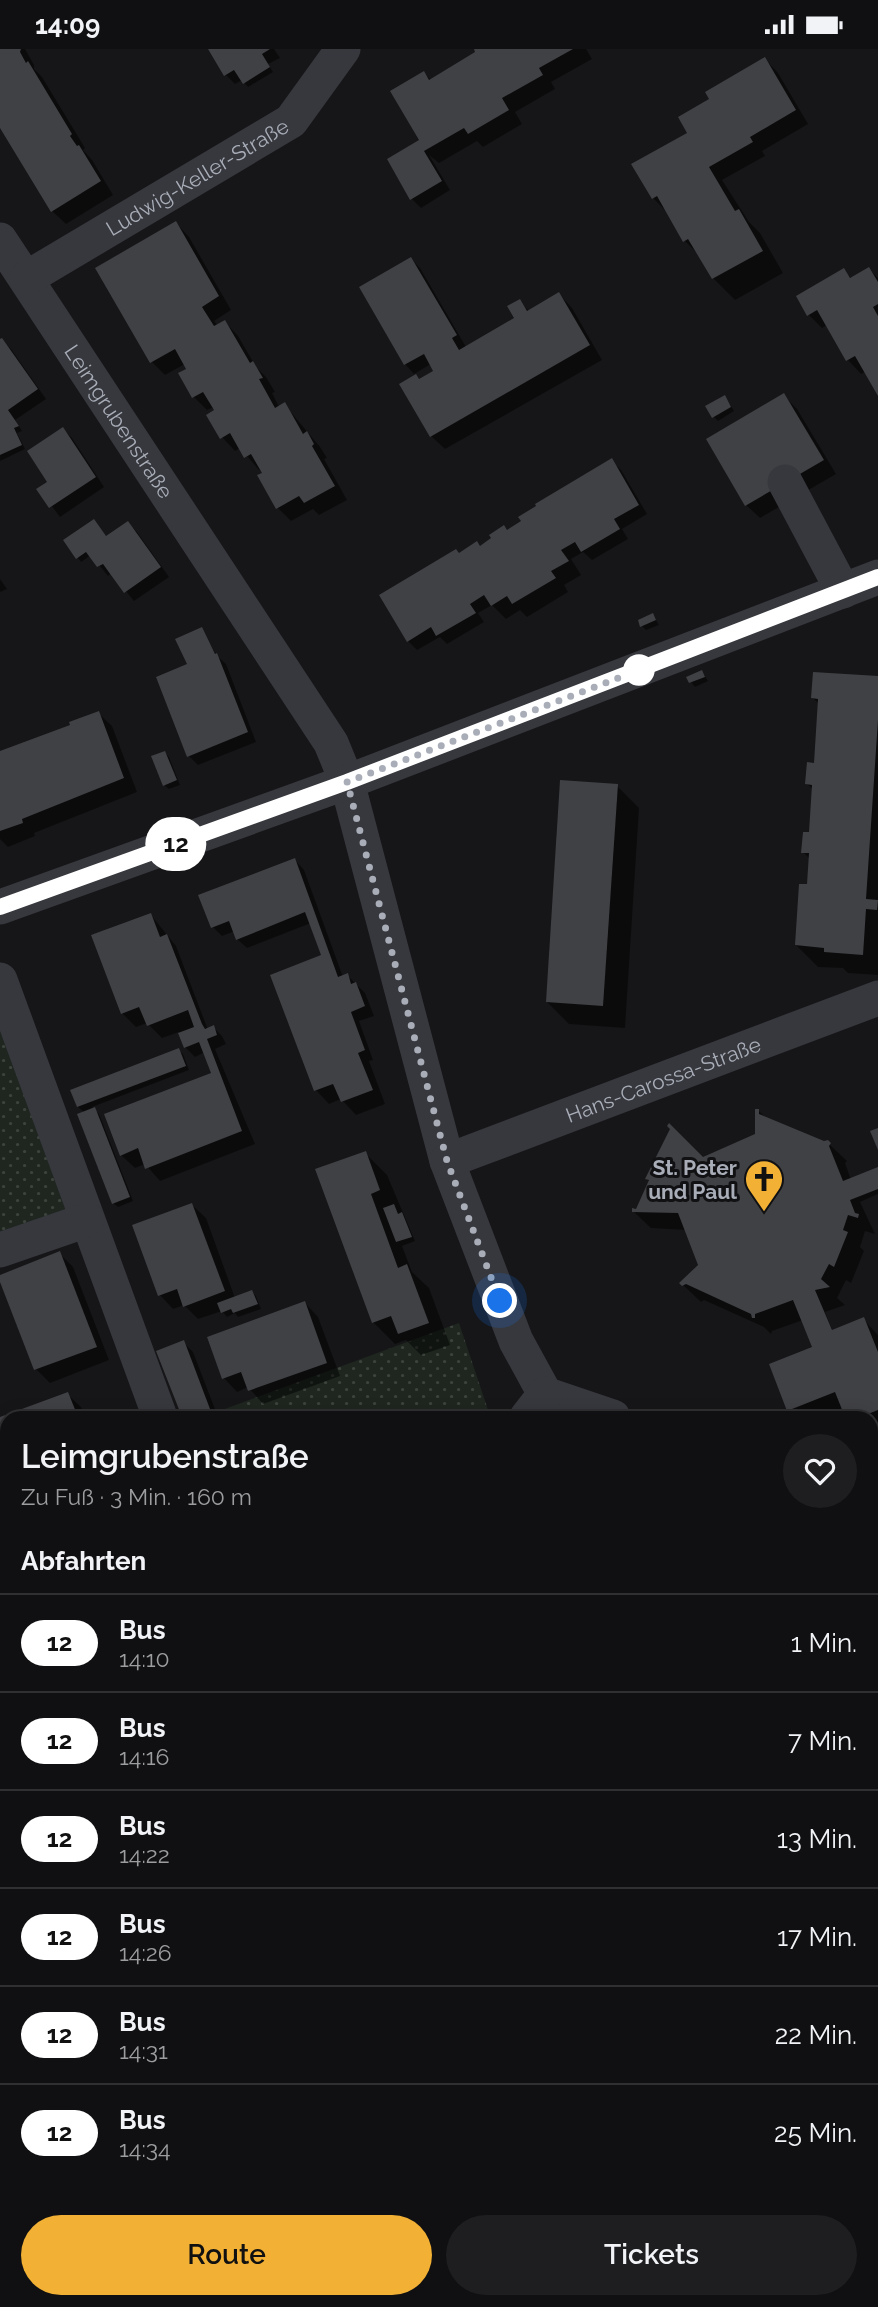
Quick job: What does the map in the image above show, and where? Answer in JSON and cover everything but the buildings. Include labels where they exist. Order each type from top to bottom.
[{"type":"street","name":"Ludwig-Keller-Straße","points":[[27,278],[291,121],[343,49]]},
{"type":"street","name":"Leimgrubenstraße","points":[[0,240],[331,743],[347,782],[447,1161],[516,1341],[536,1406]]},
{"type":"street","points":[[785,482],[843,590]]},
{"type":"street","points":[[0,907],[347,782],[878,577]]},
{"type":"street","points":[[0,981],[158,1411]]},
{"type":"street","name":"Hans-Carossa-Straße","points":[[447,1161],[878,998]]},
{"type":"street","points":[[0,1250],[87,1220]]},
{"type":"street","points":[[536,1406],[571,1411]]},
{"type":"shaded area","points":[[0,981],[87,1220],[0,1250]]},
{"type":"shaded area","points":[[459,1323],[488,1410],[487,1411],[219,1411]]},
{"type":"bus line","name":"12","points":[[0,907],[347,782],[878,577]]},
{"type":"place","name":"St. Peter und Paul","points":[[764,1213]]},
{"type":"route","points":[[500,1301],[447,1161],[347,782],[639,670]]}]
